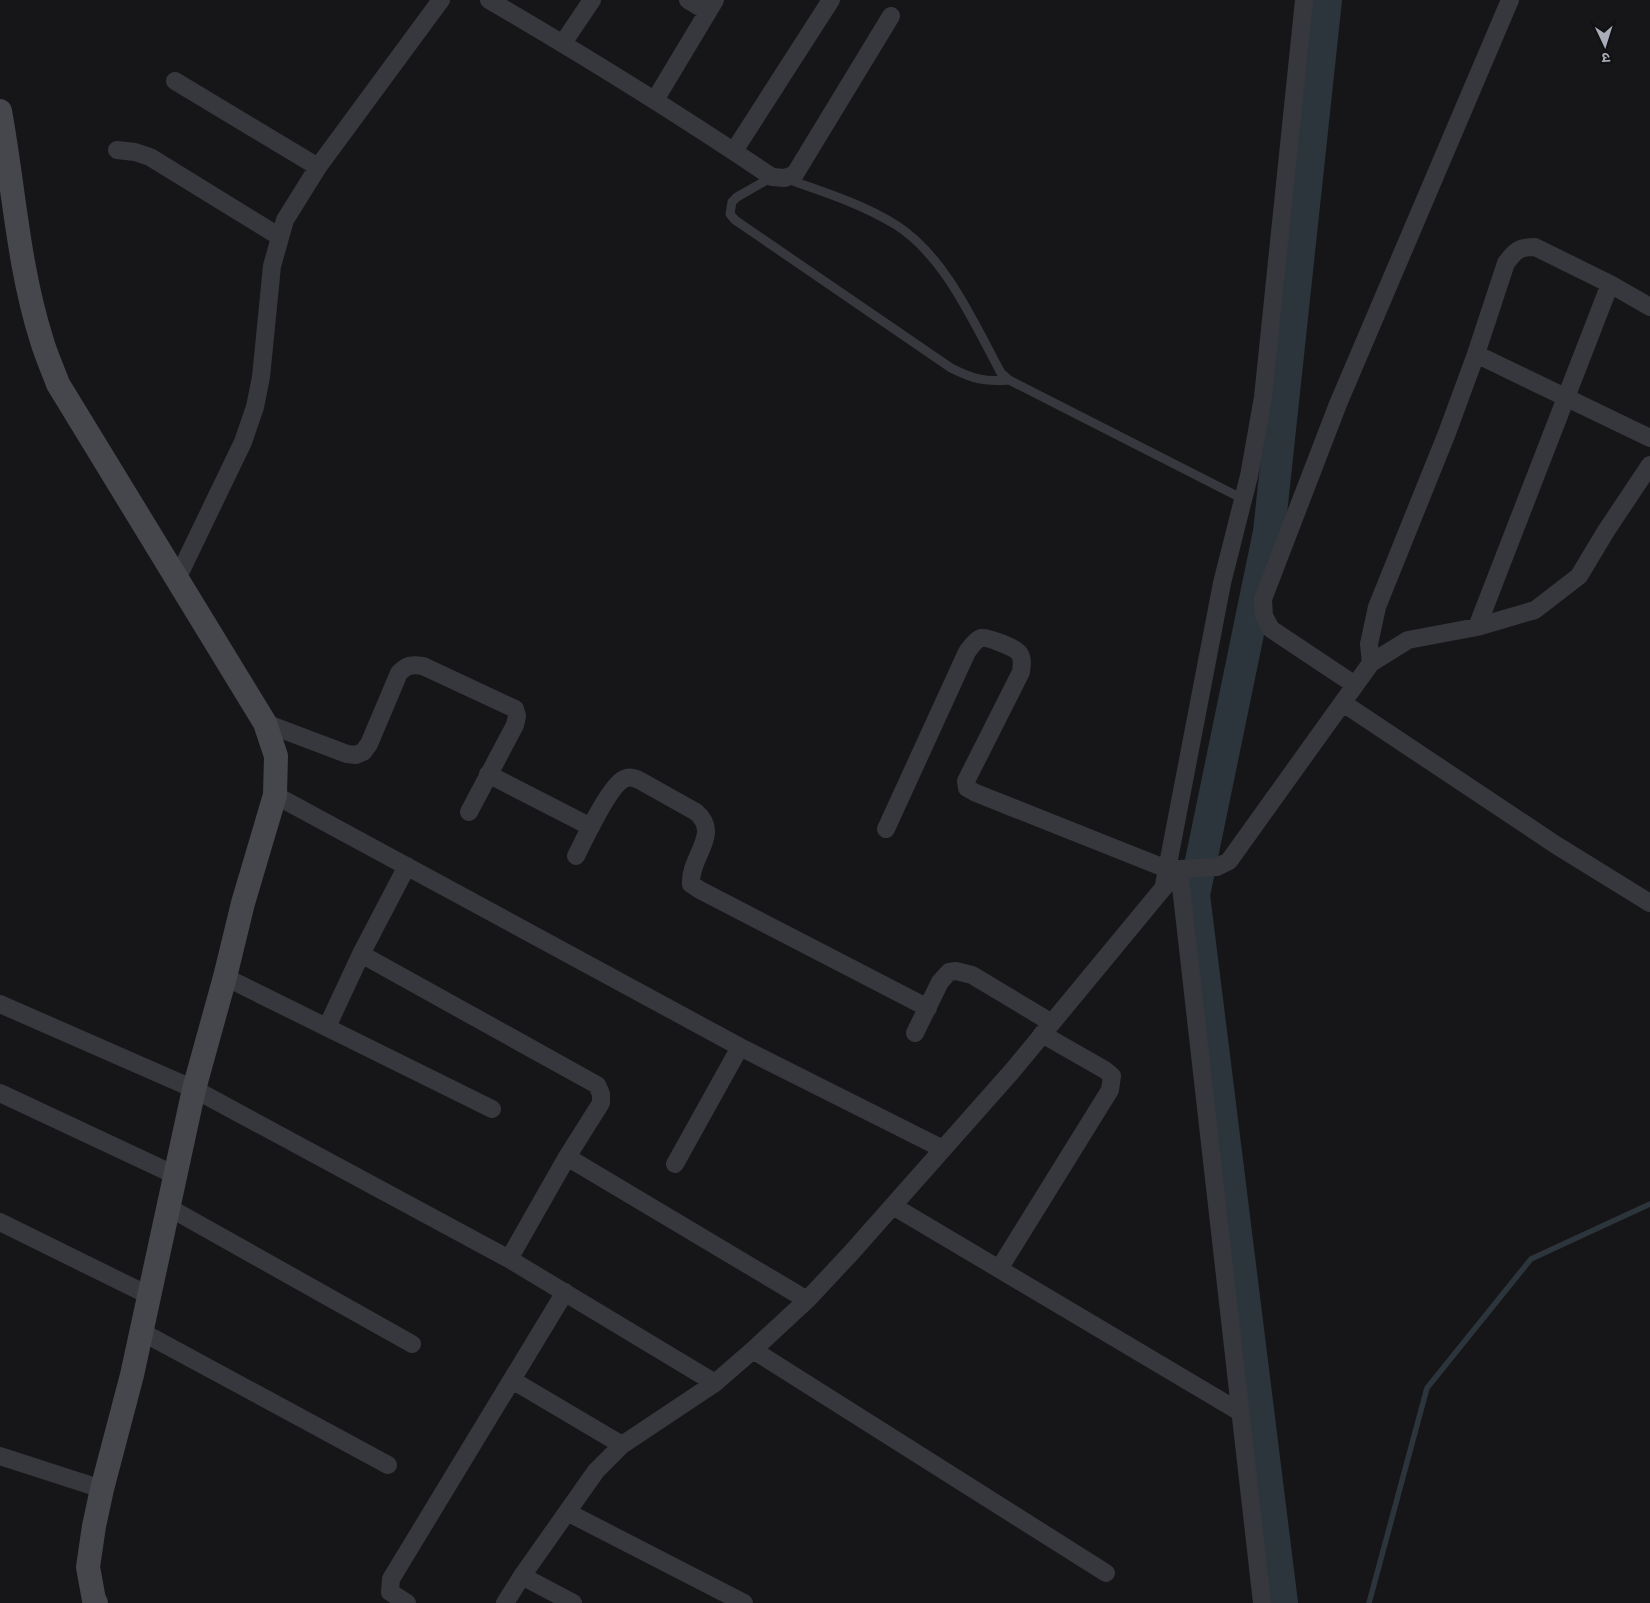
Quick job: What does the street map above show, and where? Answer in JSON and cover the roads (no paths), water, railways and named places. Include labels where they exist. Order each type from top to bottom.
[{"type":"main road","points":[[0,111],[9,163],[10,250],[29,292],[42,342],[58,384],[265,723],[276,756],[275,795],[243,903],[194,1089],[142,1332],[122,1418],[102,1488],[88,1567],[96,1603]]},
{"type":"street","points":[[177,579],[243,442],[255,407],[261,378],[272,266],[285,220],[318,167],[441,0]]},
{"type":"street","points":[[489,0],[564,43],[779,178],[795,174],[891,16]]},
{"type":"street","points":[[564,43],[592,0]]},
{"type":"street","points":[[654,100],[711,6],[688,0]]},
{"type":"street","points":[[734,151],[832,0]]},
{"type":"street","points":[[1262,1603],[1178,868],[1222,583],[1257,437],[1263,397],[1304,0]]},
{"type":"street","points":[[1356,685],[1271,629],[1264,616],[1263,598],[1338,404],[1510,0]]},
{"type":"street","points":[[175,81],[318,167]]},
{"type":"street","points":[[117,150],[150,156],[280,237]]},
{"type":"street","points":[[1371,663],[1369,644],[1377,607],[1447,433],[1506,263],[1514,252],[1526,247],[1535,247],[1610,284],[1650,307]]},
{"type":"street","points":[[1477,627],[1610,284]]},
{"type":"street","points":[[1476,354],[1650,438]]},
{"type":"street","points":[[886,829],[967,652],[973,643],[980,638],[1010,647],[1019,653],[1023,662],[1021,672],[966,781],[967,788],[1178,868],[1218,867],[1229,861],[1371,663],[1408,640],[1477,627],[1535,610],[1579,576],[1606,531],[1650,465]]},
{"type":"street","points":[[265,723],[338,752],[356,755],[363,752],[369,744],[399,673],[413,664],[418,665],[515,709],[517,716],[515,725],[469,812]]},
{"type":"street","points":[[1343,703],[1556,845],[1650,904]]},
{"type":"street","points":[[488,774],[591,827]]},
{"type":"street","points":[[576,856],[616,785],[624,779],[632,777],[640,780],[696,812],[704,819],[705,838],[693,866],[690,877],[691,884],[928,1008]]},
{"type":"street","points":[[275,795],[740,1047],[943,1149]]},
{"type":"street","points":[[327,1028],[361,954],[407,866]]},
{"type":"street","points":[[505,1603],[596,1471],[622,1445],[715,1383],[807,1300],[893,1206],[1047,1029],[1178,868]]},
{"type":"street","points":[[361,954],[597,1085],[601,1094],[601,1103],[567,1157],[509,1259]]},
{"type":"street","points":[[915,1033],[940,982],[949,972],[956,971],[972,975],[1112,1076],[1110,1090],[999,1269]]},
{"type":"street","points":[[225,977],[492,1109]]},
{"type":"street","points":[[0,1004],[194,1089],[509,1259],[715,1383]]},
{"type":"street","points":[[675,1164],[740,1047]]},
{"type":"street","points":[[0,1093],[176,1175]]},
{"type":"street","points":[[567,1157],[807,1300]]},
{"type":"street","points":[[893,1206],[1240,1412]]},
{"type":"street","points":[[168,1207],[412,1344]]},
{"type":"street","points":[[0,1222],[150,1296]]},
{"type":"street","points":[[407,1603],[390,1592],[391,1579],[565,1292]]},
{"type":"street","points":[[142,1332],[388,1465]]},
{"type":"street","points":[[753,1350],[1106,1572]]},
{"type":"street","points":[[512,1380],[622,1445]]},
{"type":"street","points":[[0,1456],[102,1488]]},
{"type":"street","points":[[567,1512],[744,1603]]},
{"type":"street","points":[[522,1576],[573,1603]]},
{"type":"lane","points":[[1009,380],[992,382],[981,380],[951,368],[735,220],[730,214],[732,202],[737,197],[779,178],[864,208],[896,225],[929,255],[952,284],[1001,373],[1009,380],[1243,499]]},
{"type":"waterway","points":[[1282,1603],[1194,895],[1269,532],[1326,0]]},
{"type":"waterway","points":[[1369,1603],[1427,1388],[1531,1259],[1650,1204]]}]
